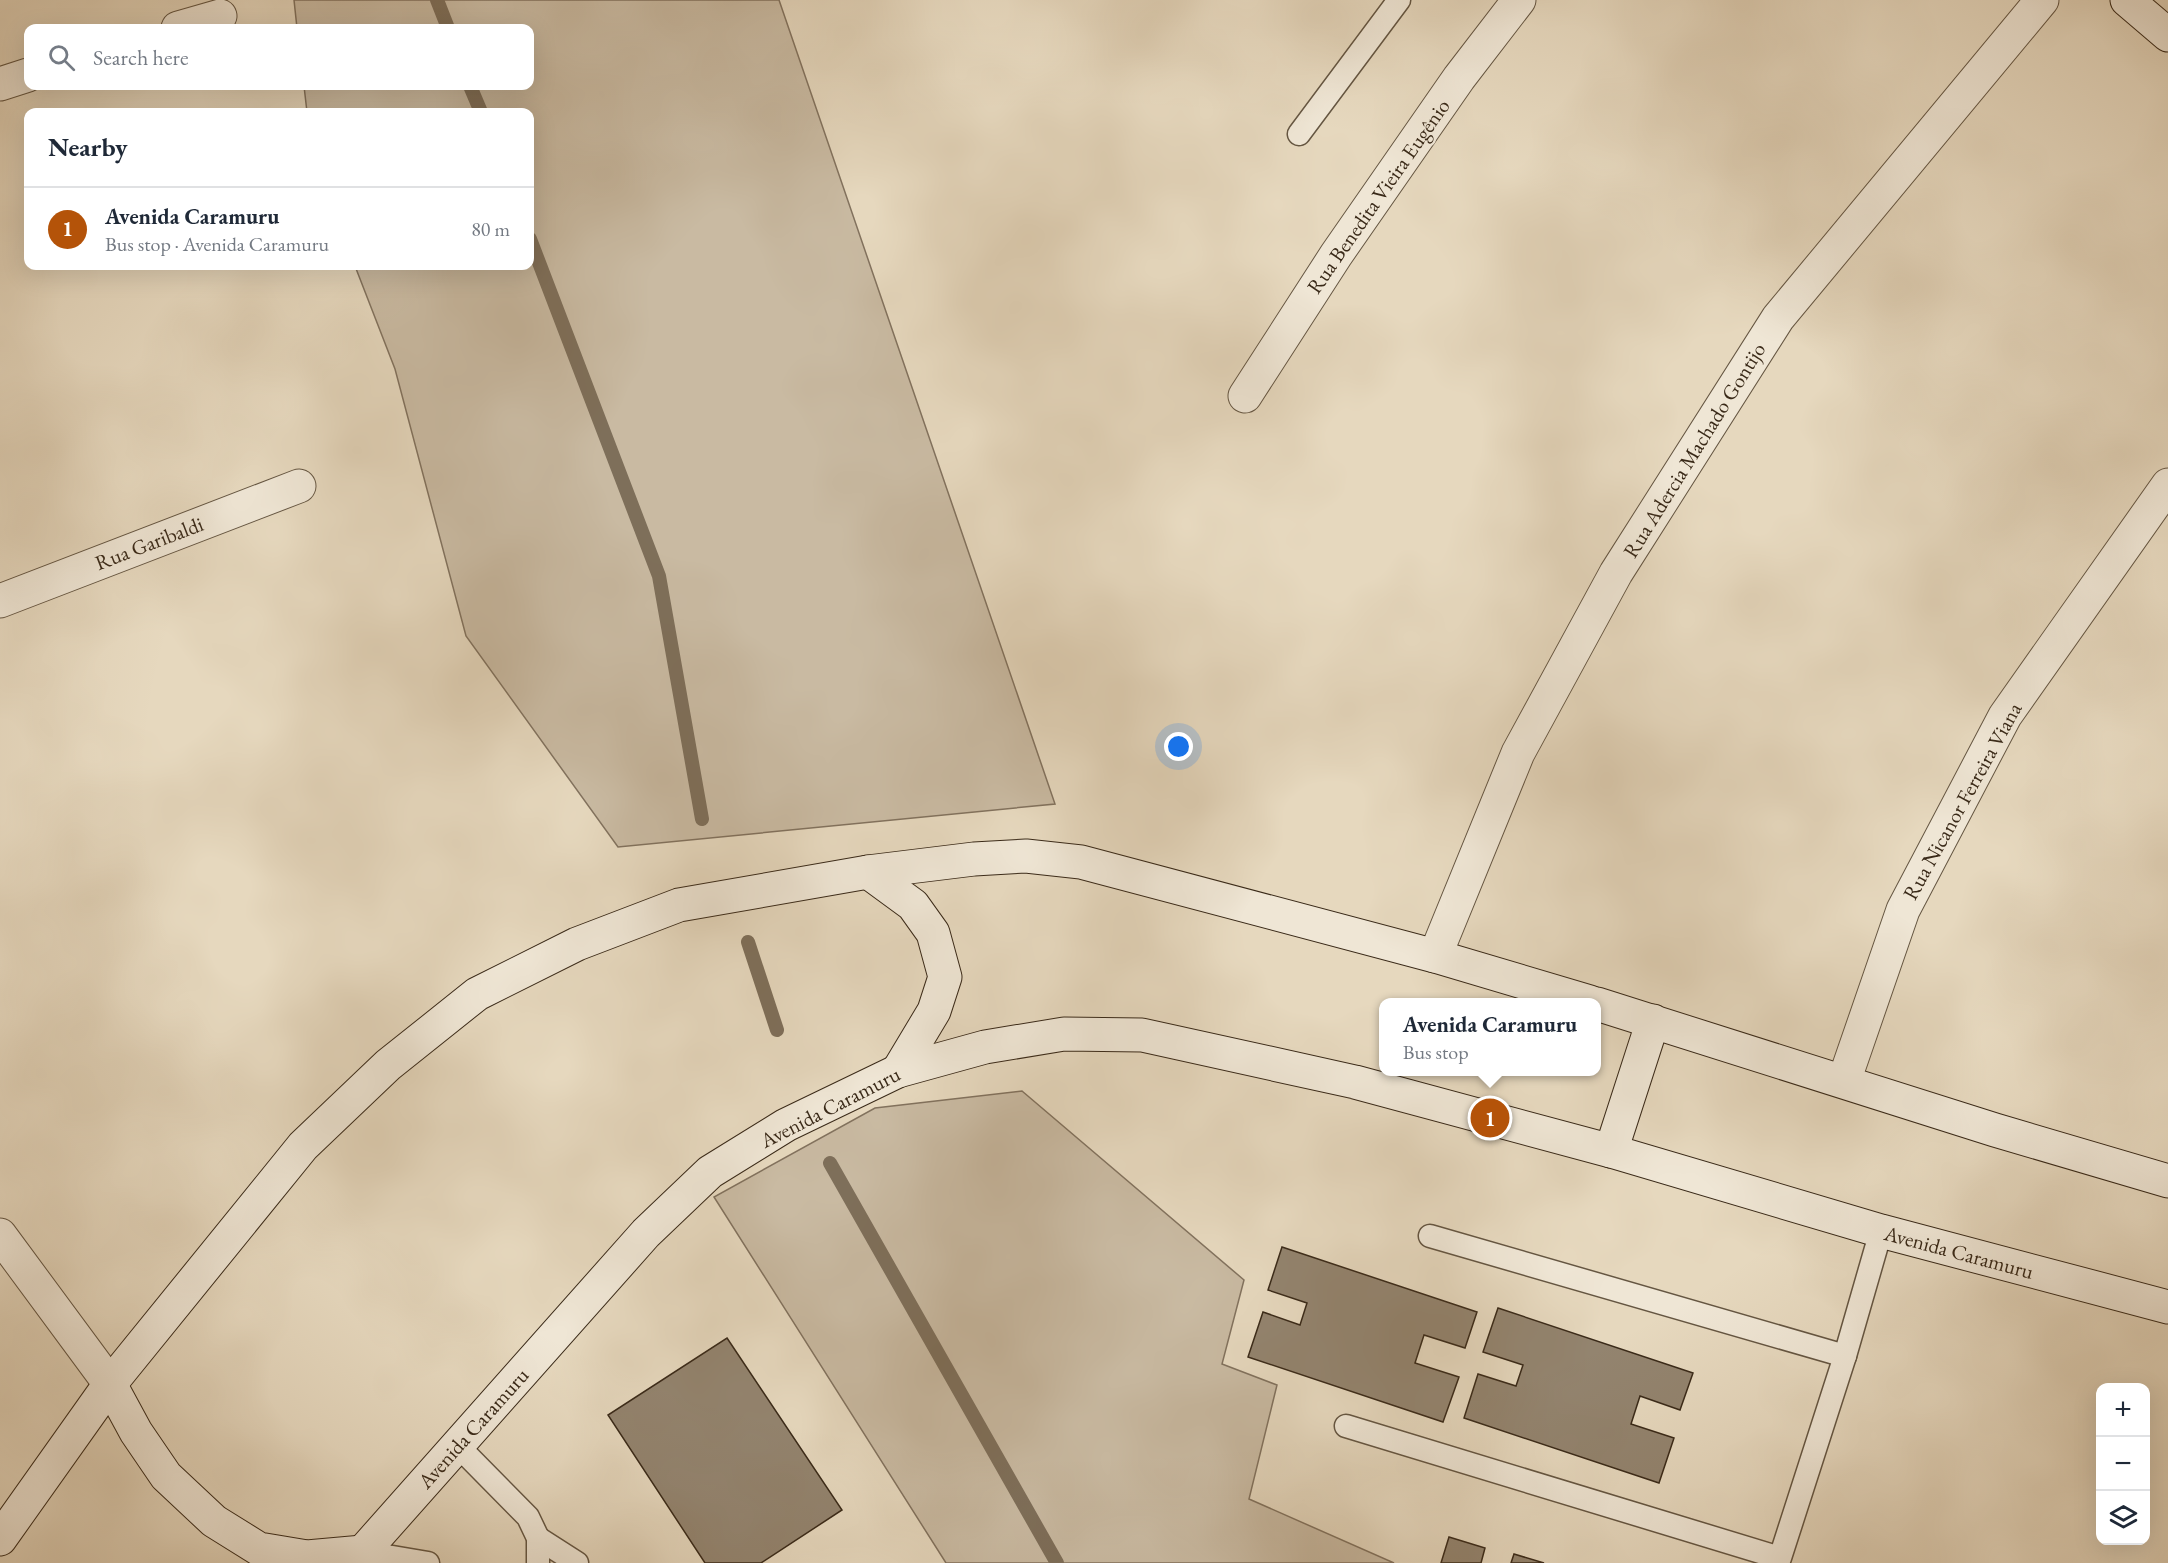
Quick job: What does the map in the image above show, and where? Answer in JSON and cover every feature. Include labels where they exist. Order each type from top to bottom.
[{"type":"main road","name":"Rua Benedita Vieira Eugênio","points":[[1245,396],[1336,255],[1459,78],[1519,0]]},
{"type":"main road","name":"Rua Adercia Machado Gontijo","points":[[1435,956],[1518,753],[1616,573],[1753,357],[1778,318],[2042,0]]},
{"type":"main road","points":[[2127,0],[2168,35]]},
{"type":"main road","points":[[192,24],[220,16]]},
{"type":"main road","points":[[0,84],[24,76]]},
{"type":"main road","name":"Rua Nicanor Ferreira Viana","points":[[1844,1081],[1903,910],[2005,716],[2168,485]]},
{"type":"main road","name":"Rua Garibaldi","points":[[0,601],[299,486]]},
{"type":"main road","points":[[0,1539],[110,1384],[303,1146],[388,1065],[477,994],[578,944],[679,905],[868,872],[974,859],[1026,856],[1081,862],[1435,956],[1577,998]]},
{"type":"main road","points":[[868,872],[913,905],[933,933],[945,977],[934,1011],[898,1071]]},
{"type":"main road","points":[[1601,1006],[2006,1133],[2168,1181]]},
{"type":"main road","points":[[1611,1151],[1653,1021]]},
{"type":"main road","name":"Avenida Caramuru","points":[[358,1558],[646,1233],[710,1172],[786,1125],[898,1071],[985,1047],[1064,1034],[1142,1035],[1354,1082],[1611,1151],[1881,1231],[2168,1307]]},
{"type":"main road","points":[[0,1235],[110,1384],[136,1432],[166,1476],[214,1521],[259,1549],[307,1557],[358,1558]]},
{"type":"lane","points":[[1299,134],[1399,0]]},
{"type":"lane","points":[[1346,1426],[1780,1558],[1845,1356],[1881,1231]]},
{"type":"lane","points":[[1430,1236],[1845,1356]]},
{"type":"lane","points":[[458,1446],[528,1517],[538,1538],[538,1563]]},
{"type":"lane","points":[[538,1538],[577,1563]]},
{"type":"lane","points":[[358,1558],[428,1563]]},
{"type":"shaded area","points":[[294,0],[779,0],[1055,804],[618,847],[466,636],[395,369],[357,270],[534,270],[534,108],[307,108],[304,90],[534,90],[534,24],[297,24]]},
{"type":"shaded area","points":[[1022,1091],[1244,1280],[1222,1364],[1277,1385],[1249,1499],[1394,1563],[946,1563],[714,1197],[875,1108]]},
{"type":"building","points":[[1282,1247],[1477,1312],[1465,1348],[1424,1335],[1415,1363],[1459,1377],[1443,1422],[1248,1357],[1263,1312],[1300,1325],[1307,1303],[1268,1290]]},
{"type":"building","points":[[1498,1308],[1693,1373],[1680,1410],[1640,1396],[1631,1424],[1674,1438],[1659,1483],[1464,1418],[1478,1374],[1516,1386],[1523,1365],[1483,1352]]},
{"type":"building","points":[[727,1338],[842,1510],[761,1563],[705,1563],[608,1415]]},
{"type":"building","points":[[1449,1537],[1485,1548],[1481,1563],[1441,1563]]},
{"type":"building","points":[[1514,1554],[1544,1563],[1511,1563]]},
{"type":"waterway","points":[[437,0],[446,24]]},
{"type":"waterway","points":[[472,90],[479,108]]},
{"type":"waterway","points":[[534,249],[659,576],[702,819]]},
{"type":"waterway","points":[[748,942],[777,1030]]},
{"type":"waterway","points":[[830,1163],[1057,1563]]},
{"type":"place","name":"Avenida Caramuru","points":[[1490,1118]]}]
